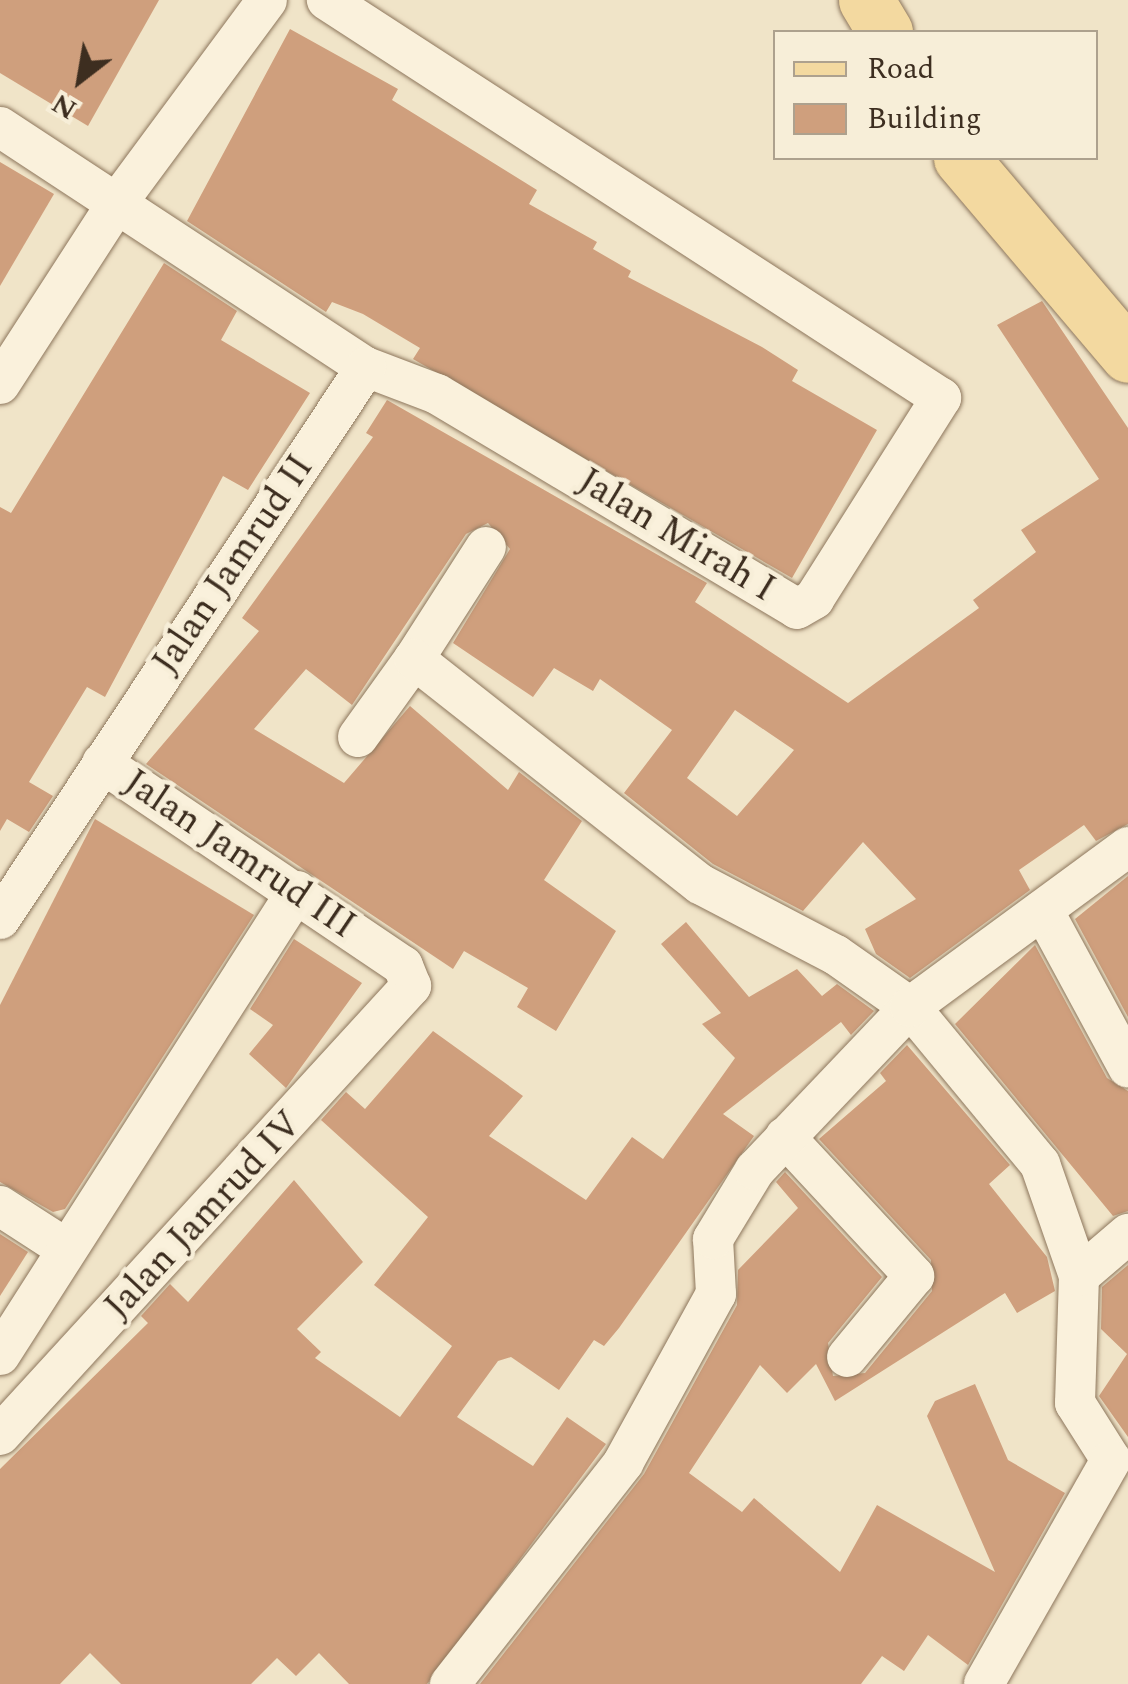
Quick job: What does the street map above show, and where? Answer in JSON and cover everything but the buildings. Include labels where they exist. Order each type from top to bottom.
[{"type":"main road","points":[[866,0],[884,30]]},
{"type":"main road","points":[[963,160],[1128,355]]},
{"type":"street","name":"Jalan Mirah I","points":[[0,127],[366,367],[437,394],[797,608],[826,585],[941,398],[327,0]]},
{"type":"street","points":[[0,384],[117,202],[253,8]]},
{"type":"street","name":"Jalan Jamrud II","points":[[102,763],[366,367]]},
{"type":"street","points":[[358,738],[486,547]]},
{"type":"street","points":[[414,659],[700,884],[836,955],[910,1007],[1040,1164],[1079,1276],[1075,1404],[1111,1460],[1107,1478],[984,1684]]},
{"type":"street","name":"Jalan Jamrud III","points":[[0,919],[102,763],[403,966],[408,996]]},
{"type":"street","points":[[450,1684],[623,1464],[716,1294],[713,1239],[724,1216],[785,1136],[910,1007],[1128,847]]},
{"type":"street","points":[[0,1355],[62,1246],[296,891]]},
{"type":"street","points":[[1043,910],[1128,1067]]},
{"type":"street","name":"Jalan Jamrud IV","points":[[0,1435],[408,996]]},
{"type":"street","points":[[785,1136],[914,1276],[847,1356]]},
{"type":"street","points":[[0,1206],[62,1246]]},
{"type":"street","points":[[1079,1276],[1128,1234]]}]
